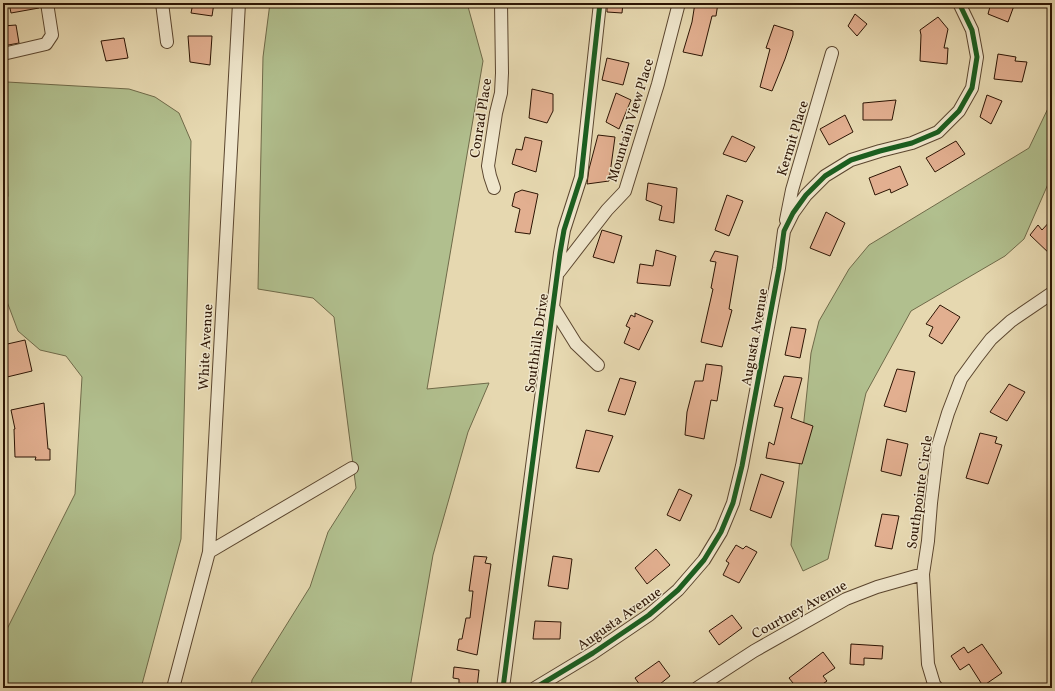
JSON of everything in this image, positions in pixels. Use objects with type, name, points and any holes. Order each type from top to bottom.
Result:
[{"type":"street","points":[[3,54],[46,44],[52,35],[47,3]]},
{"type":"street","points":[[162,3],[167,42]]},
{"type":"street","name":"White Avenue","points":[[173,688],[209,552],[238,3]]},
{"type":"street","name":"Conrad Place","points":[[494,188],[488,166],[496,113],[501,93],[501,3]]},
{"type":"street","name":"Southhills Drive","points":[[502,688],[564,230],[581,177],[600,3]]},
{"type":"street","name":"Mountain View Place","points":[[558,273],[607,210],[625,191],[658,84],[680,3]]},
{"type":"street","name":"Augusta Avenue","points":[[535,688],[593,653],[649,615],[678,590],[704,560],[721,532],[733,503],[742,466],[779,268],[784,231],[793,213],[806,195],[825,176],[851,160],[912,143],[938,132],[959,110],[972,88],[977,57],[972,30],[959,3]]},
{"type":"street","name":"Kermit Place","points":[[784,231],[792,190],[832,53]]},
{"type":"street","name":"Southpointe Circle","points":[[937,688],[934,684],[928,664],[923,574],[938,446],[948,413],[961,379],[977,357],[991,339],[1011,320],[1052,294]]},
{"type":"street","points":[[553,307],[576,344],[598,365]]},
{"type":"street","points":[[209,552],[352,468]]},
{"type":"street","name":"Courtney Avenue","points":[[697,688],[754,651],[846,599],[923,574]]},
{"type":"green space","points":[[270,3],[467,3],[483,61],[427,389],[489,383],[468,432],[433,555],[410,688],[251,688],[252,680],[310,587],[328,532],[356,488],[334,317],[313,298],[258,289],[263,57]]},
{"type":"green space","points":[[7,82],[129,89],[155,97],[179,113],[191,141],[181,539],[141,688],[3,688],[3,637],[75,494],[82,377],[66,356],[40,350],[18,331],[3,291],[3,207],[8,196],[7,167],[3,156],[3,88]]},
{"type":"green space","points":[[1052,100],[1052,175],[1024,239],[1005,256],[911,311],[866,393],[828,559],[803,571],[791,545],[811,353],[819,321],[849,269],[869,245],[1029,148]]},
{"type":"building","points":[[9,3],[39,3],[39,8],[11,13]]},
{"type":"building","points":[[193,3],[214,3],[212,16],[191,13]]},
{"type":"building","points":[[607,3],[623,3],[622,13],[607,12]]},
{"type":"building","points":[[695,3],[718,3],[716,16],[712,16],[702,56],[683,52],[692,22]]},
{"type":"building","points":[[991,3],[1015,3],[1008,22],[988,14]]},
{"type":"building","points":[[855,14],[867,24],[857,36],[848,26]]},
{"type":"building","points":[[938,17],[948,29],[944,48],[948,48],[947,64],[920,61],[920,30]]},
{"type":"building","points":[[16,25],[19,43],[3,46],[3,26]]},
{"type":"building","points":[[774,25],[793,31],[793,35],[772,91],[760,87],[770,49],[766,48]]},
{"type":"building","points":[[188,36],[212,36],[210,65],[190,62]]},
{"type":"building","points":[[124,38],[128,58],[106,61],[101,41]]},
{"type":"building","points":[[998,54],[1016,57],[1015,61],[1027,62],[1022,82],[994,79]]},
{"type":"building","points":[[607,58],[629,63],[623,85],[602,80]]},
{"type":"building","points":[[532,89],[553,94],[553,111],[547,123],[529,118]]},
{"type":"building","points":[[616,93],[631,100],[619,129],[606,122]]},
{"type":"building","points":[[987,95],[1002,101],[991,124],[980,117]]},
{"type":"building","points":[[896,100],[892,120],[863,120],[863,103]]},
{"type":"building","points":[[845,115],[853,132],[829,145],[820,129]]},
{"type":"building","points":[[598,135],[615,137],[609,181],[587,184],[589,169]]},
{"type":"building","points":[[732,136],[755,147],[746,162],[723,154]]},
{"type":"building","points":[[525,137],[542,141],[536,172],[512,164],[516,149],[522,150]]},
{"type":"building","points":[[956,141],[965,154],[935,172],[926,158]]},
{"type":"building","points":[[900,166],[908,185],[891,193],[890,189],[875,195],[869,178]]},
{"type":"building","points":[[648,183],[677,188],[674,223],[659,220],[662,206],[646,200]]},
{"type":"building","points":[[522,190],[538,194],[530,234],[515,232],[520,209],[512,206],[515,193]]},
{"type":"building","points":[[727,195],[743,201],[729,236],[715,230]]},
{"type":"building","points":[[826,212],[845,223],[830,256],[810,248]]},
{"type":"building","points":[[1052,219],[1052,256],[1030,235],[1038,225],[1042,230]]},
{"type":"building","points":[[602,230],[622,236],[614,263],[593,257]]},
{"type":"building","points":[[656,250],[676,256],[670,286],[637,283],[640,264],[653,266]]},
{"type":"building","points":[[715,251],[738,256],[729,309],[732,310],[722,347],[701,342],[713,289],[711,288],[716,262],[710,261]]},
{"type":"building","points":[[940,305],[960,317],[942,344],[929,336],[933,327],[926,324]]},
{"type":"building","points":[[635,313],[653,321],[639,350],[624,343],[630,328],[626,326],[631,315],[635,317]]},
{"type":"building","points":[[791,327],[806,329],[800,358],[785,355]]},
{"type":"building","points":[[25,340],[32,371],[3,378],[3,345]]},
{"type":"building","points":[[706,364],[722,366],[722,370],[717,401],[711,400],[704,439],[685,435],[687,412],[695,381],[703,381]]},
{"type":"building","points":[[897,369],[915,372],[906,412],[884,406]]},
{"type":"building","points":[[784,376],[802,378],[791,418],[813,426],[802,464],[766,458],[769,442],[774,445],[783,408],[774,406]]},
{"type":"building","points":[[620,378],[636,382],[625,415],[608,411]]},
{"type":"building","points":[[1009,384],[1025,392],[1007,421],[990,412]]},
{"type":"building","points":[[44,403],[50,460],[35,460],[36,457],[15,457],[15,429],[11,410]]},
{"type":"building","points":[[586,430],[613,436],[599,472],[576,468]]},
{"type":"building","points":[[980,433],[997,437],[995,443],[1002,445],[988,484],[966,478]]},
{"type":"building","points":[[887,439],[908,444],[901,476],[881,471]]},
{"type":"building","points":[[761,474],[784,482],[771,518],[750,510]]},
{"type":"building","points":[[679,489],[692,495],[680,521],[667,515]]},
{"type":"building","points":[[882,514],[899,516],[892,549],[875,546]]},
{"type":"building","points":[[736,545],[743,549],[746,546],[757,552],[739,583],[723,575],[729,563],[726,561]]},
{"type":"building","points":[[656,549],[670,565],[647,584],[635,568]]},
{"type":"building","points":[[474,556],[487,557],[485,563],[491,564],[477,655],[457,650],[459,639],[462,639],[466,618],[470,618],[473,591],[469,591]]},
{"type":"building","points":[[553,556],[572,559],[568,589],[548,586]]},
{"type":"building","points":[[732,615],[742,628],[719,645],[709,631]]},
{"type":"building","points":[[535,621],[561,622],[560,639],[533,639]]},
{"type":"building","points":[[851,644],[883,646],[882,659],[864,658],[864,665],[850,664]]},
{"type":"building","points":[[982,644],[1002,673],[983,686],[969,664],[960,670],[951,656],[964,647],[968,653]]},
{"type":"building","points":[[823,652],[835,668],[823,676],[827,681],[817,688],[797,688],[789,678]]},
{"type":"building","points":[[659,661],[670,676],[655,688],[642,688],[635,678]]},
{"type":"building","points":[[454,667],[479,670],[477,688],[460,688],[461,683],[459,684],[459,679],[453,678]]},
{"type":"cycle path","points":[[503,688],[560,253],[564,230],[581,177],[600,3]]},
{"type":"cycle path","points":[[535,688],[593,653],[649,615],[678,590],[704,560],[721,532],[733,503],[742,466],[779,268],[784,231],[793,213],[806,195],[825,176],[851,160],[912,143],[938,132],[959,111],[972,88],[977,57],[972,30],[959,3]]}]
